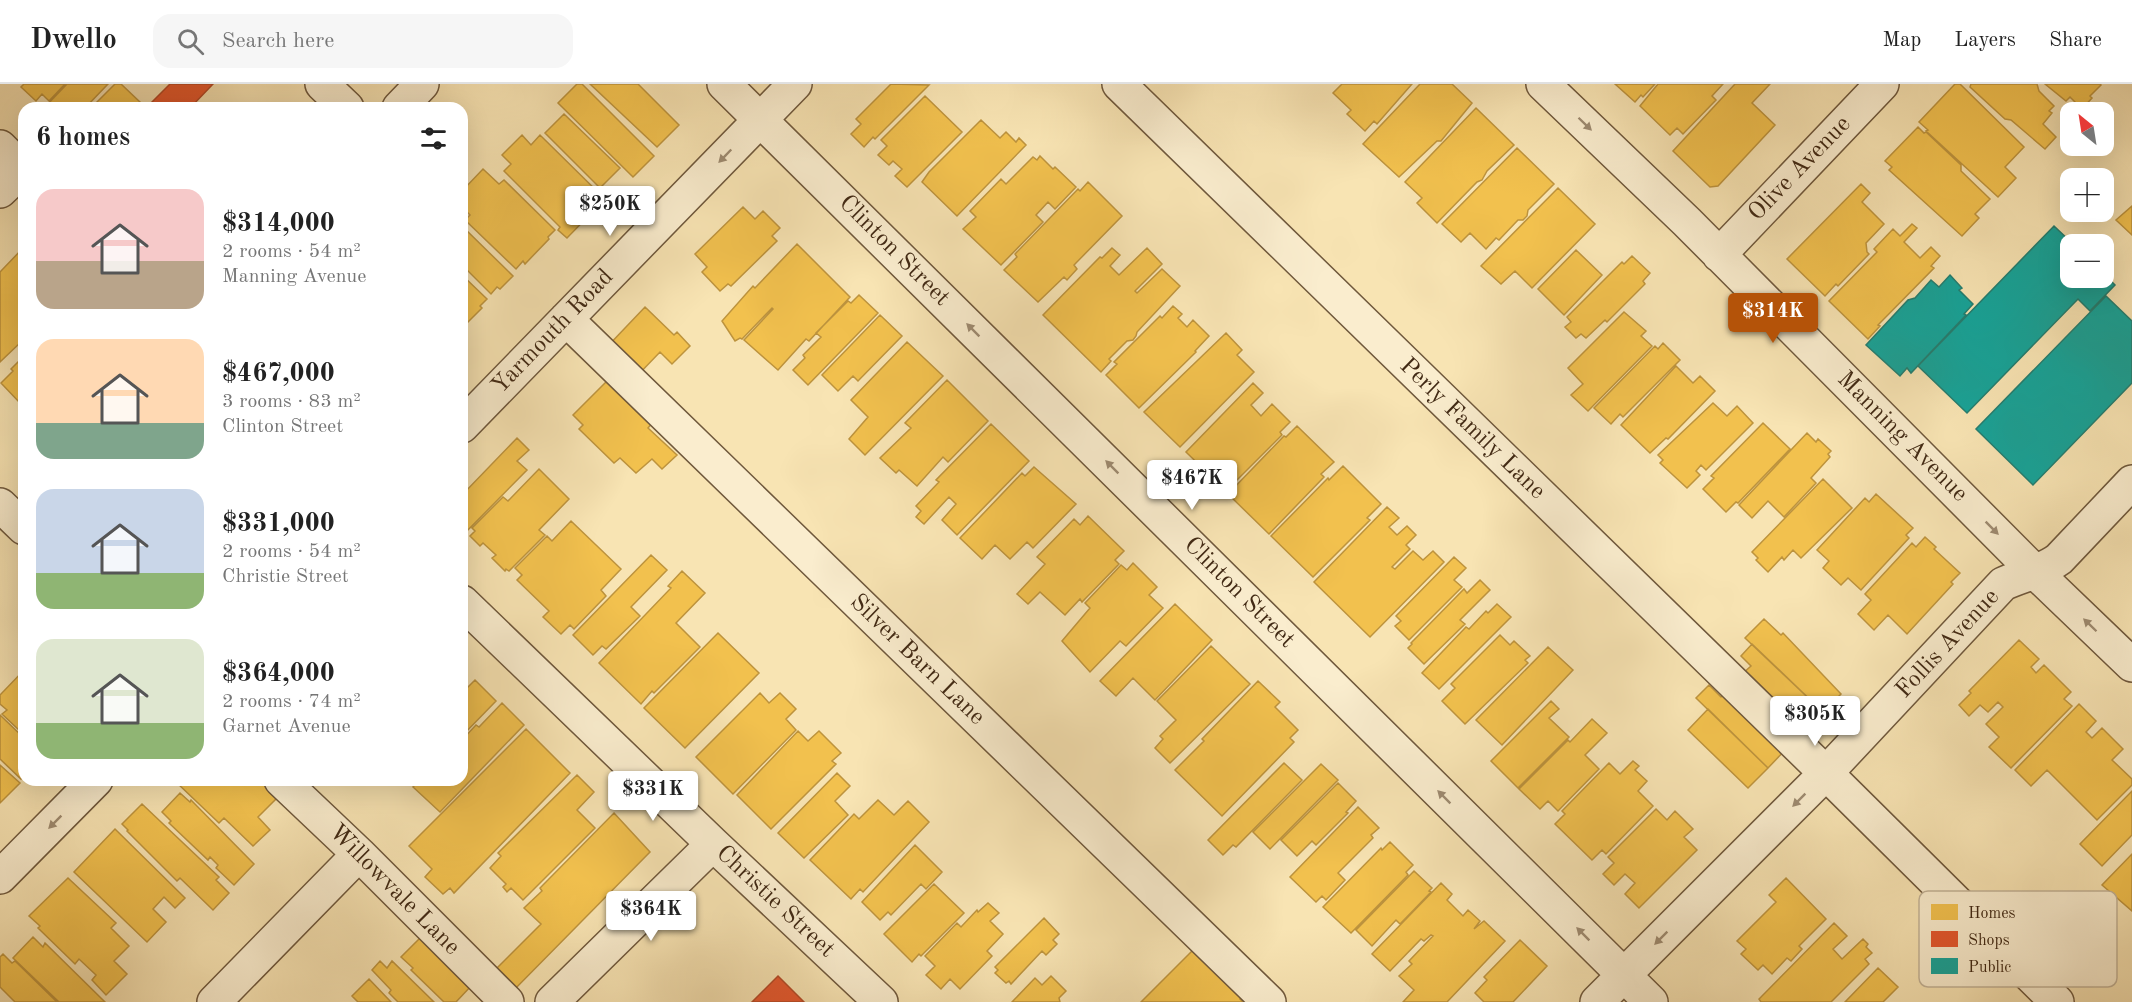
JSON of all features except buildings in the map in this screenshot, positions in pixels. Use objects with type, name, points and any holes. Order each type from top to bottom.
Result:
[{"type":"street","points":[[322,84],[341,102]]},
{"type":"street","points":[[405,102],[422,84]]},
{"type":"street","name":"Clinton Street","points":[[724,84],[1651,1002]]},
{"type":"street","name":"Yarmouth Road","points":[[468,420],[795,84]]},
{"type":"street","name":"Perly Family Lane","points":[[1119,84],[1945,891]]},
{"type":"street","name":"Manning Avenue","points":[[1543,84],[1719,255],[2035,572],[2132,665]]},
{"type":"street","name":"Olive Avenue","points":[[1719,255],[1882,84]]},
{"type":"street","name":"Silver Barn Lane","points":[[566,319],[1269,1002]]},
{"type":"street","name":"Follis Avenue","points":[[1598,1002],[1826,773],[2003,584],[2048,567],[2059,559],[2132,482]]},
{"type":"street","name":"Christie Street","points":[[468,608],[881,1002]]},
{"type":"street","points":[[0,878],[90,786]]},
{"type":"street","name":"Willowvale Lane","points":[[287,786],[507,1002]]},
{"type":"street","points":[[552,1002],[713,844]]},
{"type":"street","points":[[214,1002],[359,854]]},
{"type":"street","name":"Perly Family Lane","points":[[2042,987],[2057,1002]]}]
